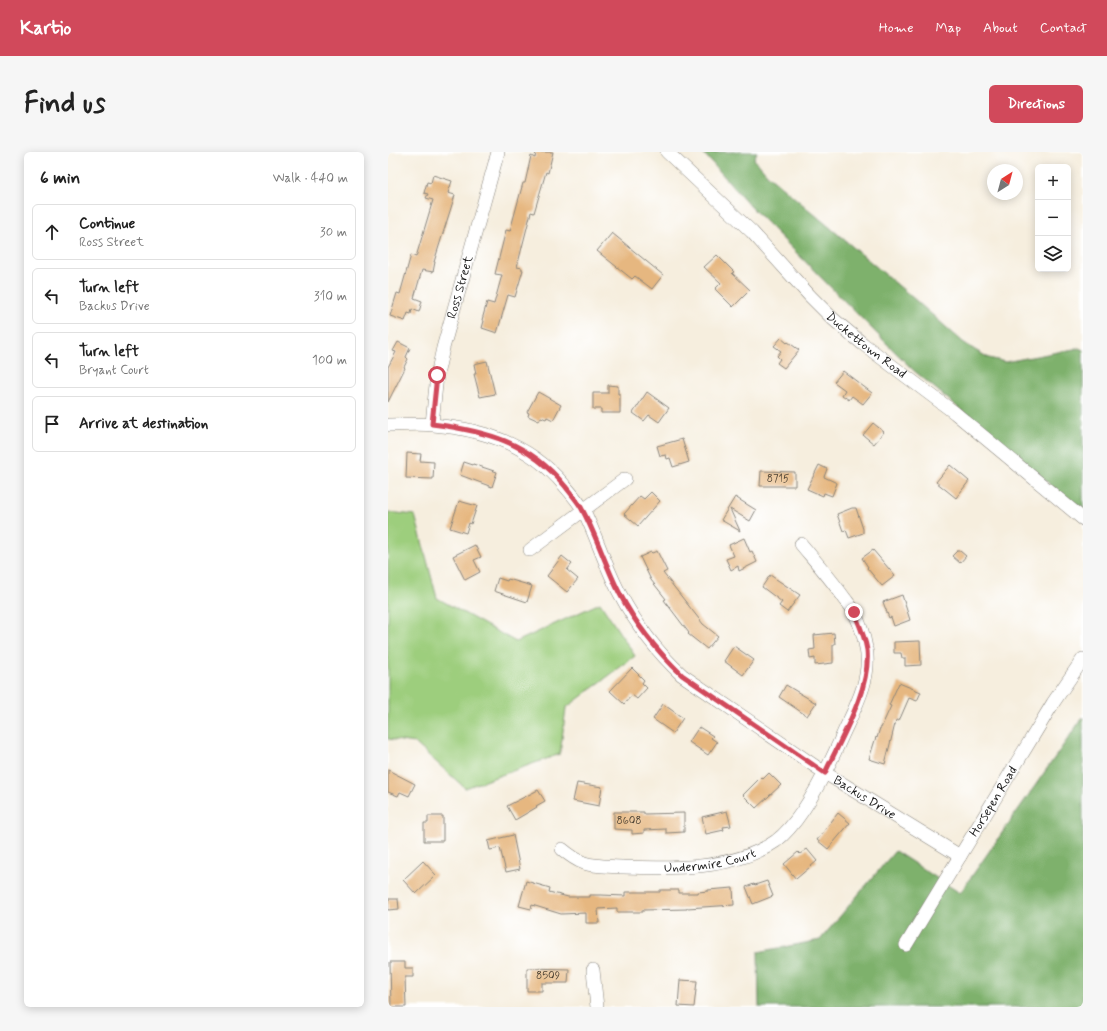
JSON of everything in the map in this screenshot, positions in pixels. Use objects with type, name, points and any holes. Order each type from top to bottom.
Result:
[{"type":"street","name":"Ross Street","points":[[432,424],[437,375],[443,348],[498,152]]},
{"type":"street","name":"Duckettown Road","points":[[667,152],[752,232],[833,319],[863,344],[955,413],[1083,519]]},
{"type":"street","name":"Backus Drive","points":[[388,425],[432,424],[464,428],[482,432],[516,446],[531,455],[551,471],[583,510],[620,594],[644,634],[663,657],[682,675],[825,773],[960,856]]},
{"type":"street","points":[[530,550],[625,479]]},
{"type":"street","name":"Undermire Court","points":[[562,848],[583,863],[594,865],[638,868],[686,867],[723,862],[744,857],[760,850],[776,840],[797,820],[825,773],[858,703],[865,681],[867,666],[866,649],[861,628],[854,612],[839,590],[801,544]]},
{"type":"street","name":"Horsepen Road","points":[[906,945],[1053,702],[1083,659]]},
{"type":"street","points":[[593,970],[597,1007]]},
{"type":"green space","points":[[700,152],[757,152],[754,159],[768,175],[963,342],[989,358],[1005,362],[1079,348],[1083,350],[1083,512],[912,369],[753,209],[706,156]]},
{"type":"green space","points":[[388,512],[415,515],[437,598],[516,642],[600,603],[635,656],[566,708],[560,754],[465,788],[415,743],[388,739]]},
{"type":"green space","points":[[1083,717],[1083,1007],[759,1007],[758,952],[820,940],[895,851],[960,893]]},
{"type":"building","points":[[536,152],[553,152],[548,173],[546,172],[534,213],[531,212],[517,267],[522,268],[523,270],[515,297],[508,295],[497,333],[482,328],[484,321],[482,320],[487,302],[494,304],[502,275],[495,274],[506,230],[510,231],[523,183],[525,183],[531,156],[535,158]]},
{"type":"building","points":[[433,175],[452,181],[448,193],[455,195],[434,262],[433,272],[422,270],[414,298],[422,301],[419,312],[412,309],[411,314],[408,313],[405,321],[390,316],[397,293],[400,294],[411,255],[416,257],[433,200],[426,198],[428,194],[424,193],[427,182],[431,183]]},
{"type":"building","points":[[612,233],[663,275],[652,289],[635,276],[632,279],[597,251]]},
{"type":"building","points":[[717,255],[734,272],[732,273],[750,290],[733,307],[715,289],[721,283],[704,267]]},
{"type":"building","points":[[781,338],[799,350],[784,368],[777,363],[780,359],[777,356],[781,351],[774,346]]},
{"type":"building","points":[[398,342],[410,348],[406,357],[408,359],[404,367],[405,368],[388,402],[388,367],[396,352],[393,351]]},
{"type":"building","points":[[487,361],[495,394],[480,397],[474,374],[476,374],[474,364]]},
{"type":"building","points":[[843,371],[872,393],[863,404],[852,396],[849,400],[842,395],[845,390],[834,382]]},
{"type":"building","points":[[608,385],[618,386],[618,394],[620,394],[620,413],[601,413],[601,409],[593,409],[593,393],[608,393]]},
{"type":"building","points":[[538,392],[561,405],[553,420],[547,417],[546,419],[541,417],[539,421],[528,416],[529,413],[527,412]]},
{"type":"building","points":[[647,392],[669,408],[659,422],[649,415],[644,421],[633,413]]},
{"type":"building","points":[[873,423],[884,432],[874,444],[863,435]]},
{"type":"building","points":[[682,439],[689,462],[673,467],[670,458],[667,459],[666,455],[660,456],[657,446]]},
{"type":"building","points":[[407,453],[421,454],[420,461],[434,462],[433,479],[406,478]]},
{"type":"building","points":[[464,462],[497,472],[492,487],[460,475]]},
{"type":"building","points":[[819,465],[827,469],[824,477],[837,483],[832,496],[824,493],[823,496],[807,489]]},
{"type":"building","points":[[950,465],[969,481],[956,498],[936,482]]},
{"type":"building","points":[[761,471],[795,472],[795,486],[760,486]]},
{"type":"building","points":[[651,492],[660,501],[638,526],[624,514],[640,496],[644,499]]},
{"type":"building","points":[[735,497],[756,510],[750,521],[730,509],[740,531],[721,520]]},
{"type":"building","points":[[459,501],[477,506],[471,524],[469,523],[466,533],[450,528]]},
{"type":"building","points":[[852,508],[856,508],[863,533],[849,538],[846,530],[843,531],[837,514]]},
{"type":"building","points":[[744,538],[750,552],[752,551],[757,562],[739,571],[738,566],[731,570],[726,559],[734,556],[729,545]]},
{"type":"building","points":[[475,545],[481,557],[474,560],[480,572],[465,580],[453,556]]},
{"type":"building","points":[[873,550],[895,576],[882,586],[867,568],[868,567],[862,558]]},
{"type":"building","points":[[657,551],[667,571],[663,573],[703,624],[718,636],[707,649],[688,634],[689,633],[664,600],[666,599],[651,580],[640,557]]},
{"type":"building","points":[[957,551],[960,551],[966,556],[960,563],[952,556]]},
{"type":"building","points":[[562,556],[572,564],[567,570],[578,579],[567,592],[547,576]]},
{"type":"building","points":[[770,575],[800,595],[787,612],[779,606],[782,602],[762,587]]},
{"type":"building","points":[[498,578],[507,581],[508,579],[532,586],[527,602],[494,591]]},
{"type":"building","points":[[902,595],[910,620],[894,626],[891,617],[889,618],[883,602]]},
{"type":"building","points":[[834,633],[835,644],[833,644],[833,663],[815,665],[815,658],[810,659],[809,650],[815,649],[814,635]]},
{"type":"building","points":[[920,641],[921,665],[905,666],[905,658],[902,658],[901,653],[894,653],[894,642]]},
{"type":"building","points":[[734,646],[754,660],[743,675],[724,661]]},
{"type":"building","points":[[632,668],[644,680],[642,683],[647,688],[637,699],[632,695],[624,704],[610,691]]},
{"type":"building","points":[[899,683],[921,692],[917,701],[909,698],[899,721],[896,720],[885,764],[869,759],[876,737],[877,738],[880,728],[891,706],[889,705]]},
{"type":"building","points":[[786,685],[816,703],[807,716],[779,697]]},
{"type":"building","points":[[663,704],[683,718],[673,733],[653,719]]},
{"type":"building","points":[[699,727],[713,736],[711,738],[717,742],[708,755],[689,742]]},
{"type":"building","points":[[388,770],[415,784],[409,796],[400,792],[398,796],[388,792]]},
{"type":"building","points":[[769,773],[781,785],[756,808],[743,795],[761,777],[763,779]]},
{"type":"building","points":[[577,783],[602,787],[599,806],[573,801]]},
{"type":"building","points":[[538,790],[545,801],[515,820],[507,806]]},
{"type":"building","points":[[727,811],[731,826],[723,827],[724,830],[706,834],[702,817]]},
{"type":"building","points":[[614,812],[644,812],[644,814],[684,813],[684,832],[666,833],[666,829],[644,830],[644,833],[632,834],[632,830],[614,829]]},
{"type":"building","points":[[838,813],[850,823],[828,849],[817,840]]},
{"type":"building","points":[[428,816],[443,816],[443,841],[424,841],[424,823],[428,823]]},
{"type":"building","points":[[513,835],[520,869],[506,872],[500,848],[490,850],[488,841]]},
{"type":"building","points":[[807,849],[817,861],[796,879],[784,864],[798,852],[800,854]]},
{"type":"building","points":[[423,861],[436,875],[416,894],[403,880]]},
{"type":"building","points":[[526,881],[550,888],[549,892],[568,897],[590,897],[590,895],[625,896],[625,892],[660,892],[660,890],[679,890],[679,893],[698,893],[708,890],[733,888],[734,905],[687,909],[643,910],[643,912],[617,912],[617,908],[598,909],[599,923],[586,923],[586,913],[561,914],[532,905],[531,909],[519,906]]},
{"type":"building","points":[[767,881],[773,896],[753,904],[746,887]]},
{"type":"building","points":[[388,899],[398,899],[399,909],[388,910]]},
{"type":"building","points":[[390,962],[405,962],[405,968],[413,968],[413,977],[405,977],[406,1007],[391,1007]]},
{"type":"building","points":[[527,968],[569,969],[568,983],[542,983],[542,991],[527,991]]},
{"type":"building","points":[[680,980],[697,981],[694,1007],[678,1006]]},
{"type":"route","points":[[437,375],[432,424],[482,432],[516,446],[542,463],[560,480],[583,510],[620,594],[644,634],[663,657],[682,675],[825,773],[858,703],[865,681],[867,666],[866,649],[861,628],[854,612]]}]
